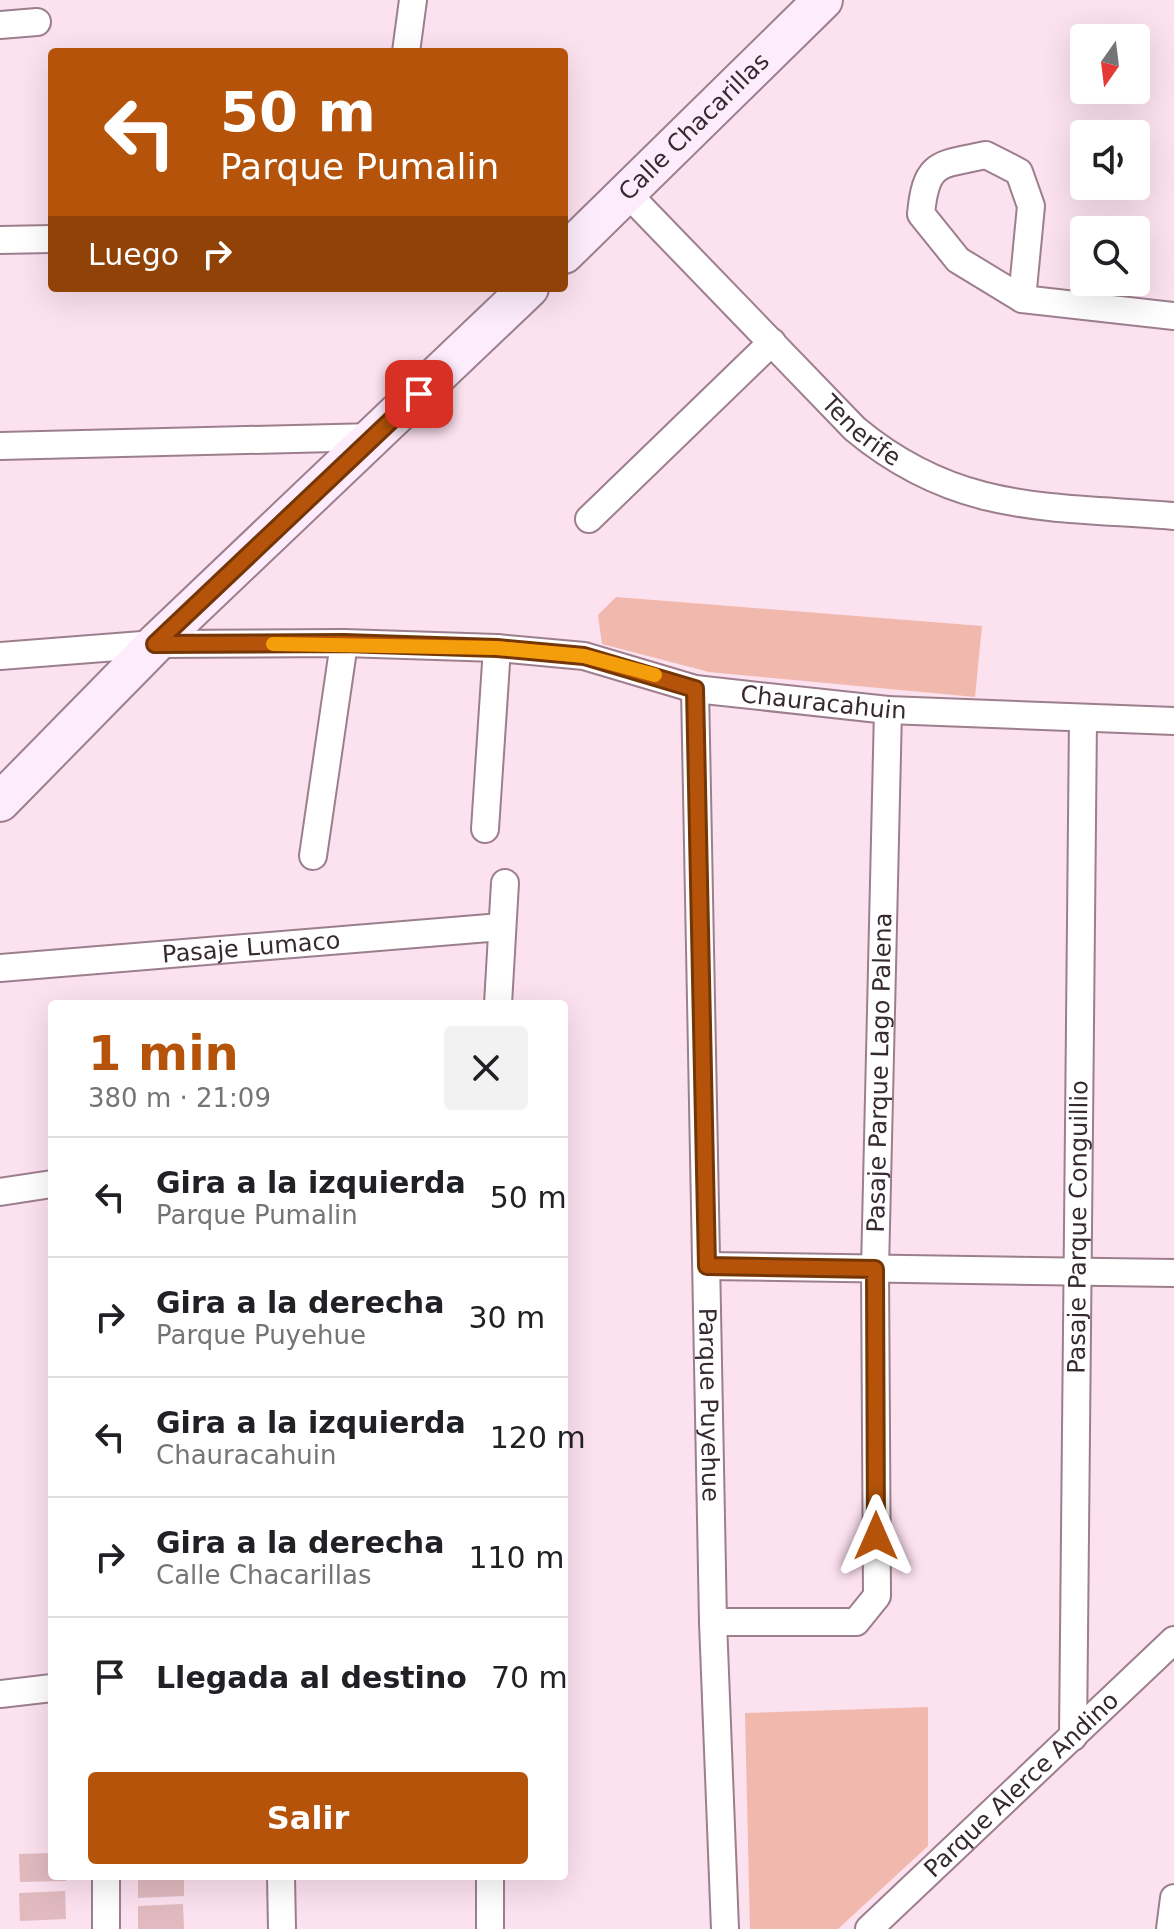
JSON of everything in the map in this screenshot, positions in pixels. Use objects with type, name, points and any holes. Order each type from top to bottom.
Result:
[{"type":"street","points":[[0,25],[37,22],[20,0]]},
{"type":"street","points":[[407,48],[413,0]]},
{"type":"street","name":"Calle Chacarillas","points":[[568,250],[823,0]]},
{"type":"street","points":[[1022,299],[1031,206],[1019,172],[986,155],[943,164],[924,182],[921,214],[958,260],[1022,299],[1174,316]]},
{"type":"street","name":"Tenerife","points":[[627,193],[855,429],[881,451],[939,483],[1002,501],[1174,516]]},
{"type":"street","points":[[0,240],[48,239]]},
{"type":"street","points":[[0,802],[155,644],[525,292]]},
{"type":"street","points":[[589,519],[772,342]]},
{"type":"street","points":[[0,446],[375,437]]},
{"type":"street","points":[[313,856],[344,643]]},
{"type":"street","name":"Chauracahuin","points":[[0,656],[155,644],[344,643],[497,648],[584,656],[695,689],[888,710],[1174,721]]},
{"type":"street","points":[[485,829],[497,648]]},
{"type":"street","name":"Parque Puyehue","points":[[695,689],[713,1622],[725,1929]]},
{"type":"street","name":"Pasaje Parque Lago Palena","points":[[713,1622],[856,1622],[877,1596],[875,1269],[888,710]]},
{"type":"street","name":"Pasaje Parque Conguillio","points":[[1073,1737],[1083,718]]},
{"type":"street","points":[[498,1000],[505,883]]},
{"type":"street","name":"Pasaje Lumaco","points":[[0,968],[501,927]]},
{"type":"street","points":[[0,1192],[48,1185]]},
{"type":"street","points":[[707,1266],[1174,1273]]},
{"type":"street","name":"Parque Alerce Andino","points":[[869,1929],[1174,1640]]},
{"type":"street","points":[[0,1694],[48,1688]]},
{"type":"street","points":[[106,1880],[106,1929]]},
{"type":"street","points":[[281,1880],[282,1929]]},
{"type":"street","points":[[490,1880],[490,1929]]},
{"type":"street","points":[[1170,1929],[1174,1898]]},
{"type":"shaded area","points":[[616,597],[982,626],[975,697],[709,672],[602,644],[598,615]]},
{"type":"shaded area","points":[[928,1707],[928,1846],[838,1929],[750,1929],[745,1713]]},
{"type":"building","points":[[48,1853],[48,1880],[66,1881],[20,1882],[19,1854]]},
{"type":"building","points":[[138,1880],[184,1880],[184,1896],[138,1898]]},
{"type":"building","points":[[65,1891],[66,1919],[20,1921],[19,1893]]},
{"type":"building","points":[[183,1904],[184,1929],[138,1929],[138,1906]]},
{"type":"slow traffic","points":[[273,644],[497,648],[584,656],[655,675]]},
{"type":"route","points":[[419,394],[155,644],[344,643],[497,648],[584,656],[695,689],[707,1266],[875,1269],[876,1536]]}]
